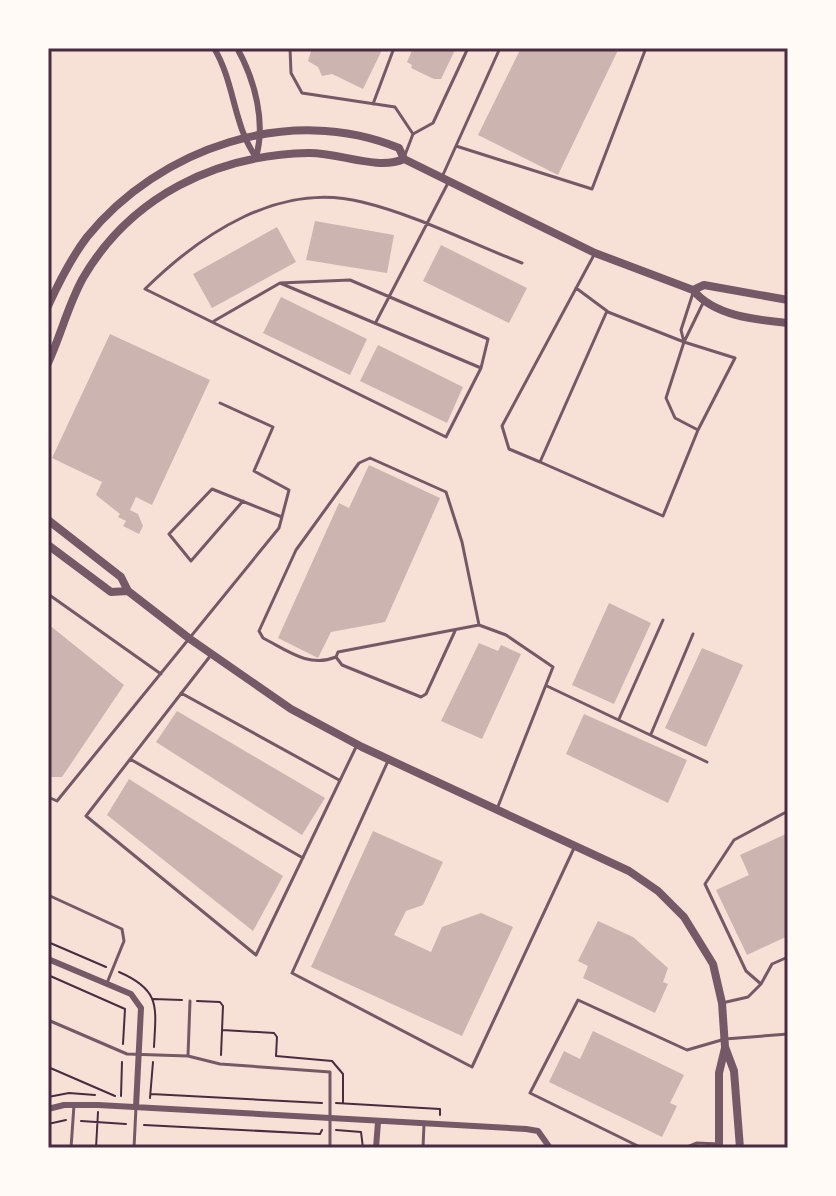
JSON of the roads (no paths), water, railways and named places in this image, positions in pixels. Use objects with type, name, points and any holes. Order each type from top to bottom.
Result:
[{"type":"street","points":[[214,48],[231,82],[241,137],[256,157]]},
{"type":"street","points":[[237,48],[250,80],[263,134],[256,157]]},
{"type":"street","points":[[48,306],[77,251],[124,200],[171,167],[241,137],[341,133],[399,148],[404,159],[595,253],[693,290],[703,303],[737,315],[788,323]]},
{"type":"street","points":[[48,363],[84,278],[133,221],[175,187],[200,174],[256,157],[340,154],[391,165],[404,159]]},
{"type":"street","points":[[693,290],[704,285],[788,300]]},
{"type":"street","points":[[48,520],[121,577],[128,591],[211,655],[291,709],[357,745],[629,871],[658,891],[684,917],[713,964],[722,1003],[725,1043],[734,1071],[740,1148]]},
{"type":"street","points":[[48,545],[111,592],[128,591]]},
{"type":"street","points":[[48,959],[131,994],[141,1008],[136,1107]]},
{"type":"street","points":[[719,1146],[719,1073],[725,1043]]},
{"type":"street","points":[[48,1109],[98,1105],[538,1131],[550,1148]]},
{"type":"street","points":[[376,1148],[378,1122]]},
{"type":"lane","points":[[290,48],[291,73],[302,93],[395,107],[413,134]]},
{"type":"lane","points":[[373,104],[394,48]]},
{"type":"lane","points":[[404,159],[413,134],[433,123],[468,48]]},
{"type":"lane","points":[[375,324],[426,226],[456,146],[500,48]]},
{"type":"lane","points":[[456,146],[592,189],[646,48]]},
{"type":"lane","points":[[213,322],[280,283],[350,280],[488,339],[481,368],[446,437],[145,289],[182,252],[248,212],[306,198],[360,201],[522,263]]},
{"type":"lane","points":[[576,288],[607,311],[684,342],[735,358],[698,430],[663,516],[509,449],[502,426],[576,288],[595,253]]},
{"type":"lane","points":[[280,283],[481,368]]},
{"type":"lane","points":[[684,342],[681,330],[693,290]]},
{"type":"lane","points":[[698,430],[675,418],[666,398],[684,342],[703,303]]},
{"type":"lane","points":[[540,462],[607,311]]},
{"type":"lane","points":[[48,797],[57,801],[279,528],[289,490],[254,471],[273,427],[220,403]]},
{"type":"lane","points":[[479,625],[462,542],[446,492],[370,458],[359,463],[296,550],[259,624],[263,638],[309,661],[321,663],[336,657],[338,652],[479,625],[506,635],[541,656],[553,667],[497,809]]},
{"type":"lane","points":[[243,501],[191,561],[169,534],[212,489],[243,501],[283,518]]},
{"type":"lane","points":[[48,594],[161,674]]},
{"type":"lane","points":[[619,720],[663,620]]},
{"type":"lane","points":[[336,657],[342,665],[421,697],[426,694],[455,631]]},
{"type":"lane","points":[[650,735],[693,634]]},
{"type":"lane","points":[[211,655],[86,816],[256,955],[357,745]]},
{"type":"lane","points":[[547,686],[707,762]]},
{"type":"lane","points":[[181,693],[339,781]]},
{"type":"lane","points":[[130,759],[303,858]]},
{"type":"lane","points":[[389,760],[292,973],[472,1067],[575,846]]},
{"type":"lane","points":[[761,984],[746,971],[705,884],[734,840],[788,811]]},
{"type":"lane","points":[[48,895],[122,929],[124,941],[106,985]]},
{"type":"lane","points":[[722,1003],[748,997],[761,984],[772,964],[788,957]]},
{"type":"lane","points":[[642,1148],[530,1093],[578,1000],[687,1050],[788,1034]]},
{"type":"lane","points":[[188,1056],[190,1001]]},
{"type":"lane","points":[[48,1020],[138,1056],[188,1056],[220,1064],[323,1069],[333,1076],[330,1148]]},
{"type":"lane","points":[[71,1148],[74,1105]]},
{"type":"lane","points":[[134,1148],[136,1107]]},
{"type":"lane","points":[[423,1148],[424,1124]]},
{"type":"lane","points":[[685,1148],[697,1143],[719,1146]]}]
